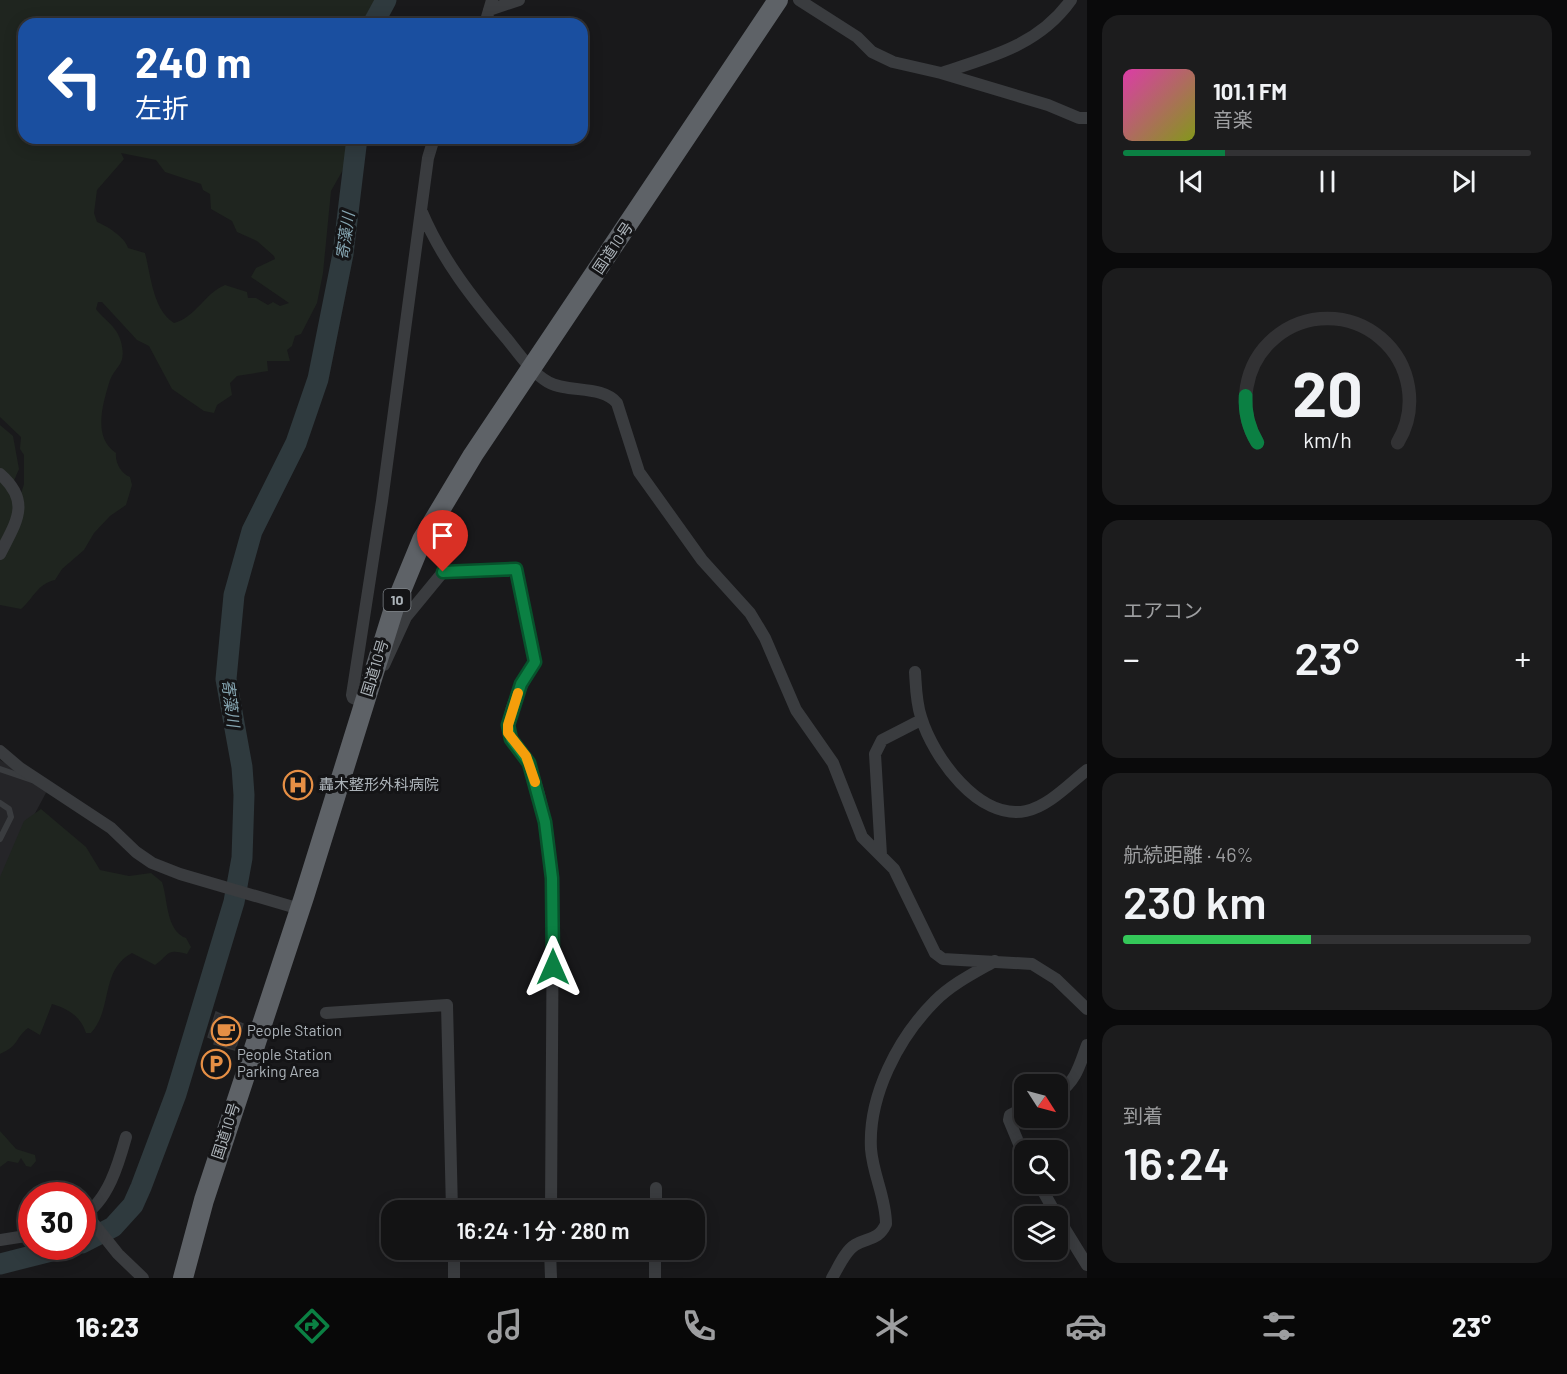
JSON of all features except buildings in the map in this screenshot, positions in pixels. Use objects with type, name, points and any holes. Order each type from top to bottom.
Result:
[{"type":"highway","name":"国道10号","points":[[183,1278],[238,1094],[300,909],[394,608],[422,540],[468,464],[778,0]]},
{"type":"street","points":[[490,5],[519,0]]},
{"type":"street","points":[[799,0],[857,37],[880,57],[1048,105],[1079,118],[1087,118]]},
{"type":"street","points":[[941,73],[1026,42],[1060,16],[1071,0]]},
{"type":"street","points":[[432,144],[428,158],[382,501],[352,695],[353,698],[364,703],[406,617],[443,572],[516,569],[535,662],[521,684],[510,716],[508,733],[526,756],[533,776],[545,822],[552,873],[551,1200]]},
{"type":"street","points":[[421,209],[438,247],[458,278],[532,370],[559,386],[603,394],[617,403],[639,472],[702,560],[750,613],[765,638],[796,710],[833,763],[862,837],[867,845],[881,855],[894,869],[931,948],[938,957],[1032,963],[1041,967],[1087,1008]]},
{"type":"street","points":[[0,474],[18,494],[20,507],[0,554]]},
{"type":"street","points":[[915,672],[921,720],[935,748],[970,794],[1003,811],[1029,811],[1042,805],[1087,770]]},
{"type":"street","points":[[881,855],[875,754],[882,740],[921,720]]},
{"type":"street","points":[[0,751],[111,828],[143,857],[171,871],[250,892],[300,909]]},
{"type":"street","points":[[832,1278],[851,1248],[877,1238],[886,1224],[884,1203],[871,1152],[870,1129],[882,1083],[893,1060],[906,1037],[935,1000],[953,986],[996,960]]},
{"type":"street","points":[[326,1013],[447,1005],[452,1200]]},
{"type":"street","points":[[1068,1086],[1075,1076],[1087,1045]]},
{"type":"street","points":[[1014,1113],[1010,1115],[1009,1120],[1017,1140]]},
{"type":"street","points":[[96,1199],[114,1176],[126,1137]]},
{"type":"street","points":[[656,1188],[656,1200]]},
{"type":"street","points":[[96,1229],[142,1278]]},
{"type":"street","points":[[1068,1235],[1087,1265]]},
{"type":"street","points":[[0,1240],[18,1237]]},
{"type":"street","points":[[453,1260],[454,1278]]},
{"type":"street","points":[[550,1260],[551,1278]]},
{"type":"street","points":[[655,1260],[655,1278]]},
{"type":"lane","points":[[0,769],[44,783]]},
{"type":"lane","points":[[0,802],[9,809],[11,817],[0,839]]},
{"type":"shaded area","points":[[0,0],[375,0],[370,18],[18,18],[18,144],[346,144],[344,168],[331,191],[323,273],[317,303],[301,334],[295,336],[292,346],[287,350],[290,361],[267,361],[268,371],[237,376],[230,383],[232,395],[217,405],[214,413],[204,411],[172,389],[149,346],[137,340],[102,302],[98,302],[96,309],[117,332],[123,356],[110,380],[102,409],[102,429],[104,438],[116,453],[119,467],[130,477],[132,485],[126,505],[110,516],[94,533],[84,550],[62,569],[55,580],[40,588],[21,609],[0,605],[0,559],[24,484],[24,455],[20,449],[21,437],[0,417]],"holes":[[[121,153],[156,160],[165,172],[201,184],[203,190],[210,194],[211,209],[232,221],[237,232],[257,241],[274,256],[275,259],[256,268],[251,277],[289,303],[280,306],[273,302],[268,305],[256,298],[248,298],[247,292],[225,285],[181,320],[174,323],[167,317],[157,301],[145,253],[128,248],[120,236],[97,222],[94,213],[97,190],[124,159]]]},
{"type":"shaded area","points":[[0,425],[13,436],[19,469],[13,483],[15,515],[0,552]]},
{"type":"shaded area","points":[[0,760],[48,789],[0,879]]},
{"type":"shaded area","points":[[41,809],[86,847],[100,870],[129,876],[151,873],[162,882],[171,922],[191,947],[187,954],[169,953],[155,965],[132,953],[122,960],[115,969],[102,1013],[91,1033],[86,1033],[74,1014],[52,1004],[40,1035],[28,1028],[11,1048],[0,1054],[0,877],[24,821]]},
{"type":"shaded area","points":[[0,1131],[16,1149],[35,1155],[36,1161],[31,1167],[26,1166],[21,1158],[18,1163],[8,1161],[0,1167]]},
{"type":"waterway","name":"寄藻川","points":[[376,18],[386,0]]},
{"type":"waterway","name":"寄藻川","points":[[96,1236],[113,1227],[133,1205],[141,1187],[176,1094],[234,902],[242,858],[244,795],[242,767],[226,679],[234,595],[252,531],[296,443],[318,379],[343,254],[356,144]]},
{"type":"waterway","name":"寄藻川","points":[[0,1264],[18,1259]]},
{"type":"slow traffic","points":[[518,693],[510,716],[508,733],[526,756],[535,782]]},
{"type":"place","name":"轟木整形外科病院","points":[[298,785]]},
{"type":"place","name":"People Station","points":[[226,1031]]},
{"type":"place","name":"People Station Parking Area","points":[[216,1064]]},
{"type":"route","points":[[443,572],[516,569],[529,622],[535,662],[521,684],[510,716],[508,733],[529,763],[545,822],[552,878],[553,967]]}]
